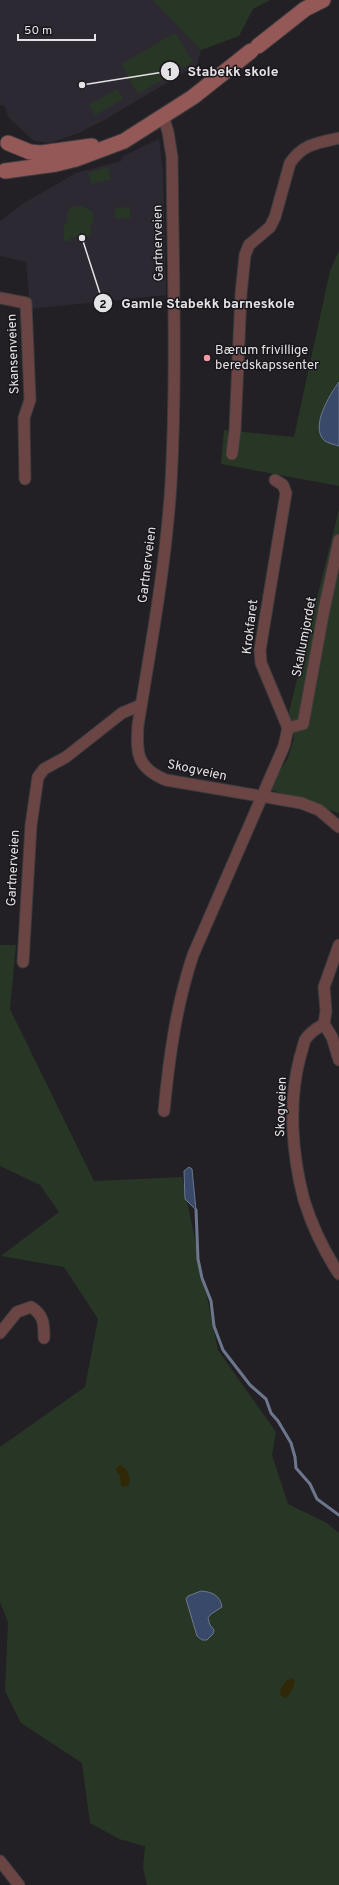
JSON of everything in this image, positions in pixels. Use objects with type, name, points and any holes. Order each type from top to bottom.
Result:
[{"type":"main road","points":[[2,172],[56,164],[92,154],[124,141],[142,131],[163,115],[193,97],[305,9],[323,0]]},
{"type":"main road","points":[[4,141],[30,152],[41,153],[89,147],[114,137],[142,122],[163,115]]},
{"type":"main road","points":[[2,172],[10,167],[13,155],[4,141]]},
{"type":"street","name":"Gartnerveien","points":[[23,962],[31,825],[38,777],[44,769],[66,757],[122,713],[142,705],[158,601],[171,485],[173,430],[172,157],[168,132],[163,115]]},
{"type":"street","points":[[232,454],[235,430],[241,294],[245,255],[249,245],[270,227],[275,217],[290,163],[295,156],[307,146],[339,138]]},
{"type":"street","name":"Skansenveien","points":[[0,298],[26,303],[30,400],[24,418],[25,479]]},
{"type":"street","name":"Krokfaret","points":[[275,480],[283,485],[286,493],[262,634],[261,663],[288,728]]},
{"type":"street","name":"Skallumjordet","points":[[288,728],[303,724],[324,610],[339,540]]},
{"type":"street","name":"Skogveien","points":[[142,705],[137,743],[138,757],[144,767],[153,775],[182,784],[301,803],[319,810],[339,827]]},
{"type":"street","points":[[164,1111],[171,1044],[184,981],[193,955],[284,746],[288,728]]},
{"type":"street","points":[[339,945],[324,987],[326,1011],[324,1024],[332,1038],[339,1060]]},
{"type":"street","name":"Skogveien","points":[[324,1024],[310,1033],[305,1039],[298,1066],[294,1103],[296,1164],[307,1207],[322,1246],[339,1274]]},
{"type":"street","points":[[0,1333],[16,1312],[31,1308],[37,1311],[44,1322],[44,1338]]},
{"type":"street","points":[[0,1861],[19,1885]]},
{"type":"shaded area","points":[[0,0],[152,0],[201,50],[197,65],[106,119],[79,133],[50,143],[34,141],[10,119],[5,106],[0,105]]},
{"type":"shaded area","points":[[159,139],[163,173],[166,295],[30,309],[26,262],[0,256],[0,221],[24,203],[76,173],[121,161],[123,156]]},
{"type":"green space","points":[[152,0],[270,0],[253,9],[239,36],[201,50]]},
{"type":"green space","points":[[175,33],[193,62],[138,94],[121,64]]},
{"type":"green space","points":[[117,89],[123,99],[95,115],[89,105]]},
{"type":"green space","points":[[108,167],[111,179],[91,184],[88,173]]},
{"type":"green space","points":[[81,206],[93,212],[93,224],[90,226],[91,236],[70,238],[70,241],[64,241],[64,227],[68,218],[66,217],[71,207]]},
{"type":"green space","points":[[130,207],[130,218],[115,219],[115,208]]},
{"type":"green space","points":[[339,251],[339,486],[221,464],[224,430],[294,437],[330,271]]},
{"type":"green space","points":[[339,509],[339,813],[269,789],[288,758],[294,739],[289,712]]},
{"type":"green space","points":[[0,945],[16,945],[10,1009],[94,1181],[182,1177],[218,1350],[276,1432],[272,1455],[288,1504],[327,1523],[339,1533],[339,1885],[147,1885],[143,1868],[145,1846],[119,1839],[90,1823],[82,1763],[21,1723],[5,1691],[8,1622],[0,1602],[0,1447],[85,1387],[98,1319],[64,1267],[1,1256],[59,1212],[40,1185],[0,1166]]},
{"type":"sand","points":[[120,1465],[127,1471],[130,1480],[128,1486],[124,1487],[121,1485],[120,1476],[115,1469]]},
{"type":"sand","points":[[292,1678],[295,1682],[291,1692],[286,1698],[281,1696],[280,1690],[286,1681]]},
{"type":"water","points":[[339,382],[339,446],[325,441],[319,428],[326,403]]},
{"type":"water","points":[[189,1167],[192,1169],[196,1210],[185,1199],[184,1171]]},
{"type":"water","points":[[201,1591],[209,1592],[215,1595],[222,1607],[211,1614],[208,1618],[210,1625],[214,1630],[213,1634],[207,1640],[202,1640],[197,1636],[186,1599],[188,1596]]},
{"type":"waterway","points":[[196,1210],[198,1259],[202,1278],[211,1301],[214,1326],[223,1350],[250,1385],[266,1399],[271,1413],[278,1421],[291,1443],[296,1468],[310,1484],[317,1499],[339,1515]]},
{"type":"place","name":"Stabekk skole","points":[[82,85]]},
{"type":"place","name":"Gamle Stabekk barneskole","points":[[82,238]]},
{"type":"place","name":"Bærum frivillige beredskapssenter","points":[[207,358]]}]
